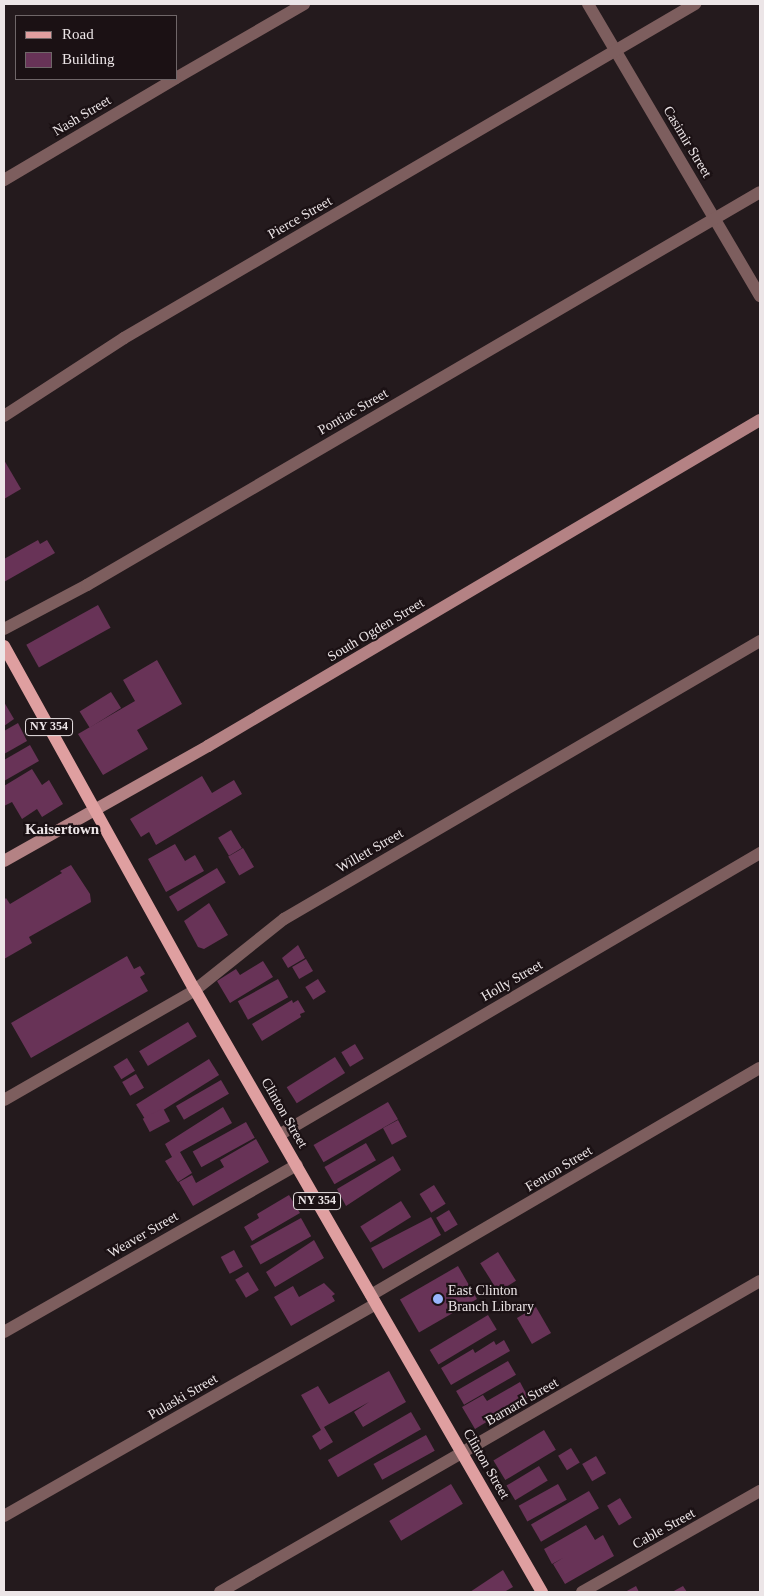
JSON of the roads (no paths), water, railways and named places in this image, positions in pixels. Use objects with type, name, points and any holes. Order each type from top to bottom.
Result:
[{"type":"main road","name":"Clinton Street","points":[[4,646],[195,990],[542,1592]]},
{"type":"street","name":"Nash Street","points":[[178,77],[304,4]]},
{"type":"street","name":"Casimir Street","points":[[588,4],[760,296]]},
{"type":"street","name":"Pierce Street","points":[[4,416],[124,338],[695,4]]},
{"type":"street","name":"Nash Street","points":[[4,180],[173,80]]},
{"type":"street","name":"Pontiac Street","points":[[4,629],[87,585],[760,192]]},
{"type":"street","name":"South Ogden Street","points":[[4,861],[208,746],[760,420]]},
{"type":"street","name":"Willett Street","points":[[4,1100],[195,990],[284,919],[760,641]]},
{"type":"street","name":"Holly Street","points":[[279,1135],[760,853]]},
{"type":"street","name":"Fenton Street","points":[[374,1299],[760,1068]]},
{"type":"street","name":"Weaver Street","points":[[4,1332],[296,1165]]},
{"type":"street","name":"Barnard Street","points":[[220,1592],[463,1454],[760,1281]]},
{"type":"street","name":"Pulaski Street","points":[[4,1516],[374,1299]]},
{"type":"street","name":"Cable Street","points":[[582,1592],[760,1492]]},
{"type":"place","name":"East Clinton Branch Library","points":[[438,1299]]},
{"type":"district","name":"Kaisertown","points":[[62,830]]}]
